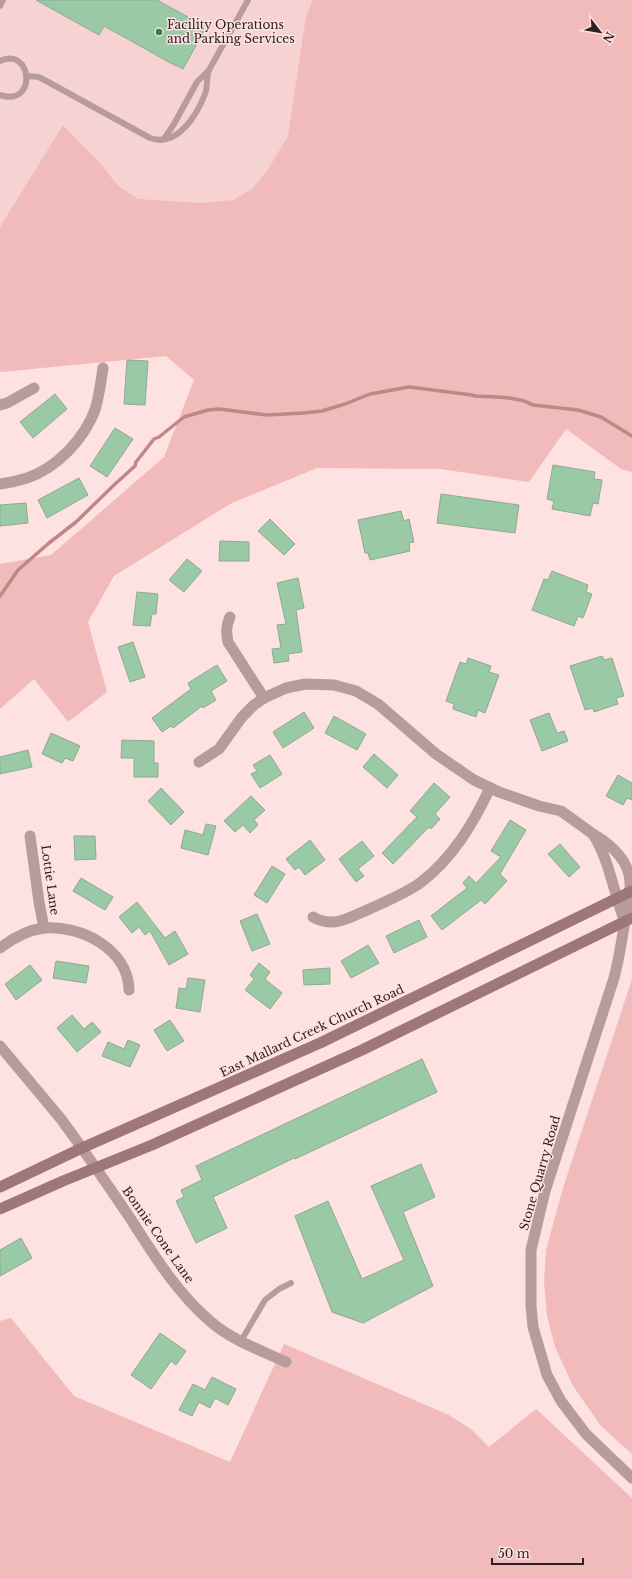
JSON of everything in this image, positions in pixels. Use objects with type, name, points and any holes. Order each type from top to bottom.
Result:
[{"type":"main road","name":"East Mallard Creek Church Road","points":[[0,1187],[82,1148],[320,1043],[631,891]]},
{"type":"main road","points":[[0,1210],[95,1168],[152,1145],[362,1050],[628,920]]},
{"type":"street","points":[[0,484],[27,478],[45,470],[75,443],[90,420],[95,409],[103,368]]},
{"type":"street","points":[[0,405],[7,403],[34,388]]},
{"type":"street","points":[[230,617],[227,623],[226,632],[228,642],[264,698]]},
{"type":"street","name":"Stone Quarry Road","points":[[199,762],[219,749],[242,717],[254,705],[264,698],[286,688],[305,684],[334,685],[356,691],[378,704],[436,754],[462,773],[490,788],[539,806],[561,811],[612,846],[626,864],[630,878],[631,891],[628,920],[614,978],[544,1199],[531,1250],[531,1306],[533,1327],[547,1374],[561,1402],[586,1434],[632,1478]]},
{"type":"street","points":[[313,917],[328,923],[343,921],[398,896],[419,884],[445,860],[463,837],[478,814],[490,788]]},
{"type":"street","points":[[593,834],[605,857],[617,898],[628,920]]},
{"type":"street","name":"Lottie Lane","points":[[30,836],[44,928]]},
{"type":"street","points":[[0,948],[13,938],[44,928],[69,930],[85,935],[100,943],[114,955],[126,972],[129,990]]},
{"type":"street","name":"Bonnie Cone Lane","points":[[0,1046],[61,1119],[169,1276],[188,1299],[211,1322],[241,1341],[286,1362]]},
{"type":"lane","points":[[0,6],[3,0]]},
{"type":"lane","points":[[164,140],[197,82],[209,70],[248,0]]},
{"type":"lane","points":[[0,61],[9,59],[19,62],[26,71],[27,76],[25,87],[17,95],[6,97],[0,95]]},
{"type":"lane","points":[[27,76],[39,77],[150,138],[164,140],[176,135],[192,118],[205,95],[209,70]]},
{"type":"lane","points":[[241,1341],[265,1300],[279,1289],[291,1283]]},
{"type":"shaded area","points":[[0,0],[373,0],[166,356],[0,372]]},
{"type":"shaded area","points":[[313,0],[632,0],[632,472],[621,469],[566,429],[529,482],[440,469],[317,468],[230,504],[114,576],[88,622],[107,692],[68,722],[34,679],[0,709],[0,564],[51,555],[164,457],[194,380],[166,356],[0,372],[0,227],[63,125],[101,164],[118,186],[138,199],[201,203],[233,200],[252,189],[267,171],[288,136],[306,16]]},
{"type":"shaded area","points":[[632,979],[632,1454],[601,1426],[573,1386],[555,1347],[547,1316],[544,1283],[546,1250],[563,1188]]},
{"type":"shaded area","points":[[11,1318],[74,1396],[230,1462],[284,1344],[449,1415],[471,1429],[489,1447],[536,1409],[632,1498],[632,1578],[0,1578],[0,1321]]},
{"type":"building","name":"Facility Operations and Parking Services","points":[[36,0],[157,0],[206,27],[183,69],[104,26],[99,35]]},
{"type":"building","points":[[127,360],[148,361],[145,405],[124,404]]},
{"type":"building","points":[[55,394],[67,409],[33,438],[20,422]]},
{"type":"building","points":[[115,428],[133,439],[107,477],[90,466]]},
{"type":"building","points":[[553,465],[595,472],[594,479],[602,480],[598,504],[593,503],[590,516],[552,509],[554,501],[547,499]]},
{"type":"building","points":[[79,478],[88,495],[47,518],[38,500]]},
{"type":"building","points":[[441,494],[519,505],[515,533],[437,523]]},
{"type":"building","points":[[26,503],[28,523],[0,526],[0,505]]},
{"type":"building","points":[[401,511],[404,521],[409,519],[414,542],[409,543],[410,551],[370,560],[368,553],[365,553],[358,520]]},
{"type":"building","points":[[270,519],[295,544],[284,555],[258,531]]},
{"type":"building","points":[[220,541],[249,542],[249,561],[219,561]]},
{"type":"building","points":[[187,559],[202,571],[184,592],[169,580]]},
{"type":"building","points":[[552,571],[588,585],[586,592],[592,594],[583,618],[578,616],[574,626],[532,610],[544,579],[548,580]]},
{"type":"building","points":[[298,578],[304,608],[296,610],[302,652],[288,654],[289,661],[274,663],[272,649],[281,648],[277,625],[286,624],[277,583]]},
{"type":"building","points":[[137,592],[158,594],[156,614],[152,614],[150,626],[133,625]]},
{"type":"building","points":[[133,642],[145,677],[130,682],[118,647]]},
{"type":"building","points":[[602,656],[604,660],[612,658],[624,696],[616,698],[618,704],[594,712],[593,708],[585,710],[570,666]]},
{"type":"building","points":[[468,658],[491,666],[489,672],[499,675],[485,713],[478,710],[476,717],[453,709],[454,704],[446,701],[460,662],[466,664]]},
{"type":"building","points":[[217,665],[227,681],[211,691],[216,700],[203,708],[202,706],[173,728],[171,726],[162,732],[152,718],[191,689],[188,683]]},
{"type":"building","points":[[304,712],[314,728],[283,748],[273,732]]},
{"type":"building","points":[[549,713],[557,733],[564,731],[568,741],[542,751],[530,720]]},
{"type":"building","points":[[334,716],[366,734],[357,750],[325,733]]},
{"type":"building","points":[[51,733],[80,746],[73,761],[65,758],[62,763],[42,754]]},
{"type":"building","points":[[122,740],[154,741],[154,763],[158,763],[158,777],[134,777],[134,758],[121,758]]},
{"type":"building","points":[[28,750],[32,767],[0,774],[0,757]]},
{"type":"building","points":[[374,754],[398,775],[387,788],[363,767]]},
{"type":"building","points":[[270,755],[282,774],[260,788],[251,774],[257,771],[253,765]]},
{"type":"building","points":[[618,775],[632,783],[632,800],[627,798],[623,805],[606,796]]},
{"type":"building","points":[[434,783],[450,797],[435,814],[440,819],[431,829],[429,827],[393,864],[382,853],[417,817],[410,811]]},
{"type":"building","points":[[161,788],[184,812],[171,825],[148,801]]},
{"type":"building","points":[[251,796],[265,810],[254,820],[258,825],[250,833],[243,825],[235,832],[224,821]]},
{"type":"building","points":[[510,820],[526,830],[500,874],[507,881],[485,904],[481,900],[442,930],[431,916],[467,888],[463,883],[469,876],[476,883],[501,857],[491,851]]},
{"type":"building","points":[[206,824],[216,826],[208,855],[181,848],[185,830],[203,835]]},
{"type":"building","points":[[74,836],[95,836],[96,859],[75,860]]},
{"type":"building","points":[[310,840],[325,860],[305,875],[299,867],[295,870],[286,859]]},
{"type":"building","points":[[362,841],[374,856],[358,869],[364,876],[356,882],[339,859]]},
{"type":"building","points":[[560,844],[580,867],[569,877],[548,854]]},
{"type":"building","points":[[272,866],[285,874],[267,903],[254,895]]},
{"type":"building","points":[[81,878],[113,897],[105,910],[73,891]]},
{"type":"building","points":[[137,902],[165,938],[175,931],[188,954],[169,965],[150,931],[145,935],[139,927],[132,933],[119,917]]},
{"type":"building","points":[[257,914],[270,944],[252,951],[240,921]]},
{"type":"building","points":[[419,920],[427,937],[394,953],[386,936]]},
{"type":"building","points":[[368,945],[379,963],[351,978],[341,961]]},
{"type":"building","points":[[56,961],[89,966],[86,983],[53,978]]},
{"type":"building","points":[[259,963],[270,972],[265,979],[282,993],[270,1009],[245,990],[254,979],[250,975]]},
{"type":"building","points":[[30,965],[42,980],[16,1000],[5,984]]},
{"type":"building","points":[[330,968],[330,984],[304,985],[303,970]]},
{"type":"building","points":[[188,978],[205,980],[200,1012],[176,1008],[179,988],[186,989]]},
{"type":"building","points":[[72,1015],[84,1029],[92,1022],[101,1032],[77,1052],[57,1028]]},
{"type":"building","points":[[170,1020],[184,1041],[167,1051],[154,1030]]},
{"type":"building","points":[[128,1040],[140,1045],[130,1067],[102,1056],[108,1042],[124,1049]]},
{"type":"building","points":[[422,1059],[437,1092],[213,1197],[227,1228],[196,1243],[176,1201],[184,1197],[181,1190],[202,1180],[196,1166]]},
{"type":"building","points":[[421,1164],[435,1197],[403,1212],[433,1286],[363,1323],[332,1312],[295,1216],[328,1201],[362,1279],[404,1260],[371,1186]]},
{"type":"building","points":[[21,1238],[32,1258],[0,1276],[0,1250]]},
{"type":"building","points":[[160,1333],[186,1351],[176,1365],[171,1361],[151,1389],[131,1375]]},
{"type":"building","points":[[212,1377],[236,1389],[228,1405],[215,1398],[210,1408],[199,1402],[192,1416],[179,1410],[193,1384],[205,1390]]},
{"type":"waterway","points":[[0,596],[18,570],[76,522],[135,466],[136,462],[154,439],[159,437],[184,417],[208,410],[219,409],[267,415],[322,411],[370,394],[409,387],[475,396],[513,398],[533,405],[578,410],[601,417],[632,436]]},
{"type":"place","name":"Facility Operations and Parking Services","points":[[159,32]]}]
